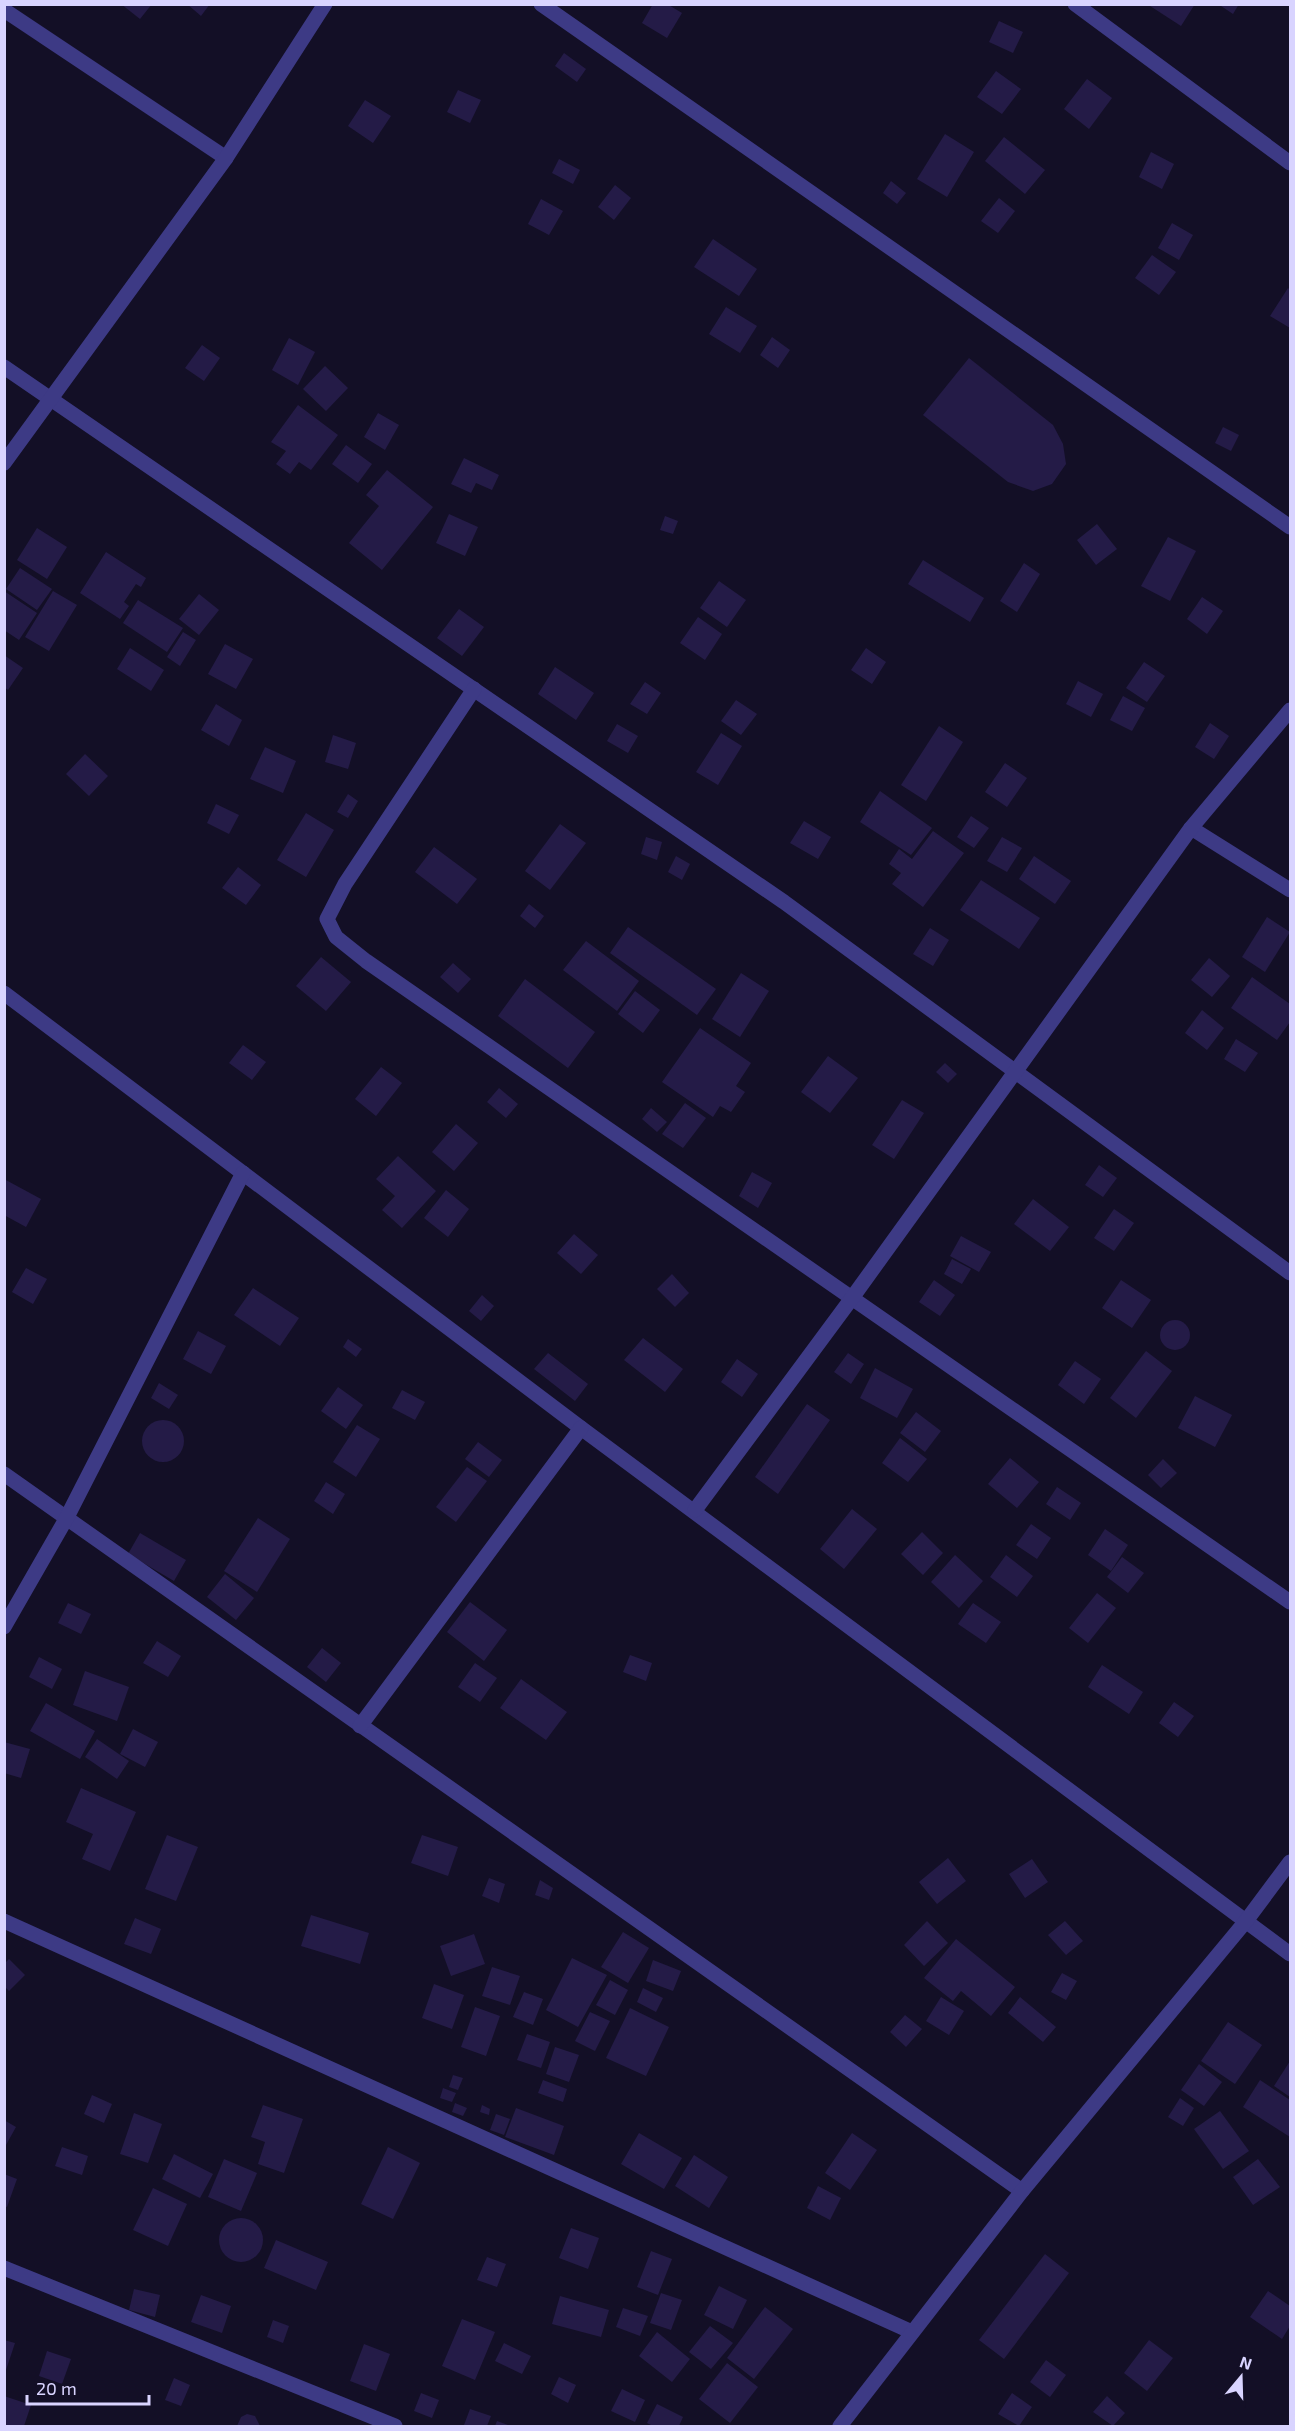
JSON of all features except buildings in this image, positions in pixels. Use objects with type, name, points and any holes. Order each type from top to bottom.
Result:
[{"type":"street","points":[[4,463],[226,158],[325,4]]},
{"type":"street","points":[[541,4],[1290,527]]},
{"type":"street","points":[[1075,4],[1290,163]]},
{"type":"street","points":[[4,10],[226,158]]},
{"type":"street","points":[[4,367],[51,397],[784,902],[1014,1073],[1290,1273]]},
{"type":"street","points":[[474,689],[345,884],[327,919],[336,937],[366,961],[1290,1602]]},
{"type":"street","points":[[695,1510],[852,1298],[1191,828],[1290,710]]},
{"type":"street","points":[[1191,828],[1290,890]]},
{"type":"street","points":[[4,993],[581,1428],[695,1510],[1290,1954]]},
{"type":"street","points":[[4,1627],[66,1519],[243,1173]]},
{"type":"street","points":[[360,1726],[581,1428]]},
{"type":"street","points":[[4,1474],[1022,2191]]},
{"type":"street","points":[[840,2427],[1022,2191],[1246,1921],[1290,1862]]},
{"type":"street","points":[[4,1921],[912,2332]]},
{"type":"street","points":[[4,2268],[395,2427]]}]
